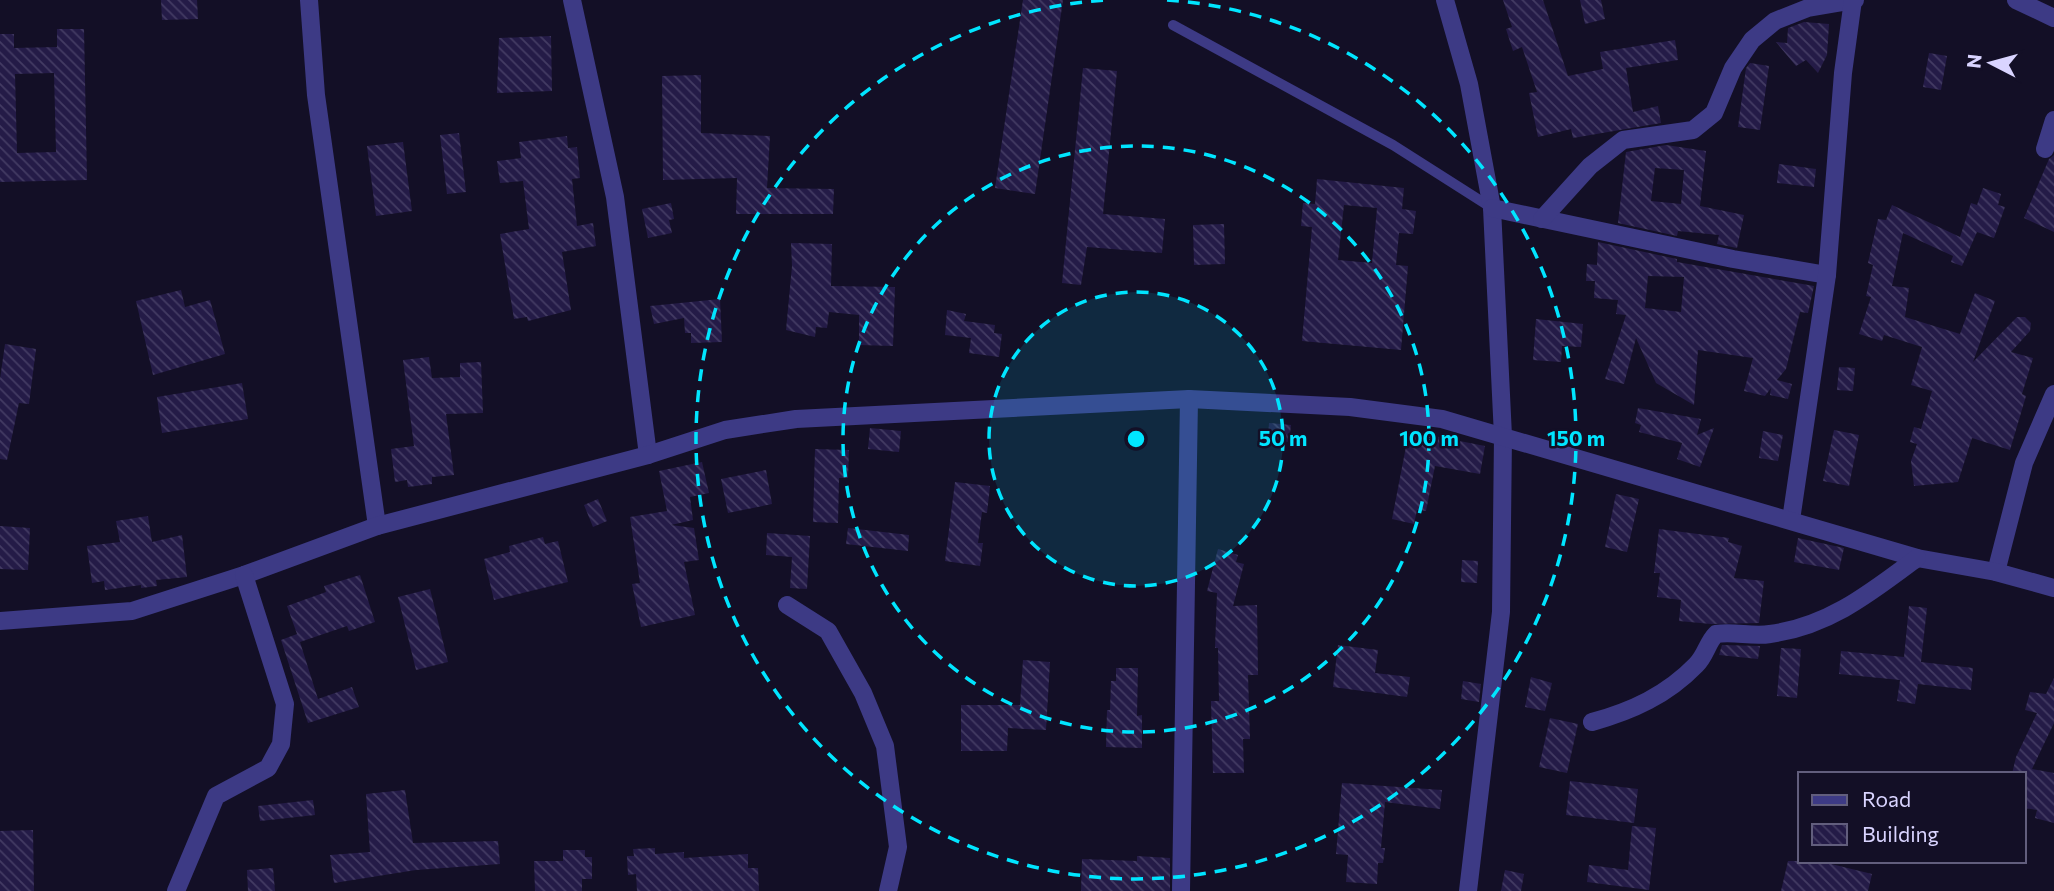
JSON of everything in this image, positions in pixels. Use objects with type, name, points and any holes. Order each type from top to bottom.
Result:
[{"type":"street","points":[[309,0],[316,95],[377,526]]},
{"type":"street","points":[[572,0],[615,197],[648,455]]},
{"type":"street","points":[[1445,0],[1469,84],[1492,208],[1503,436],[1502,612],[1468,891]]},
{"type":"street","points":[[2016,0],[2054,18]]},
{"type":"street","points":[[1542,219],[1590,166],[1623,140],[1693,130],[1714,113],[1733,68],[1752,40],[1775,22],[1808,8],[1854,1],[1843,73],[1827,275],[1791,520]]},
{"type":"street","points":[[2045,149],[2054,120]]},
{"type":"street","points":[[1492,208],[1733,259],[1827,275]]},
{"type":"street","points":[[1996,572],[2024,463],[2054,394]]},
{"type":"street","points":[[1181,891],[1189,399]]},
{"type":"street","points":[[0,621],[132,611],[244,575],[377,526],[648,455],[725,430],[796,419],[1189,399],[1350,407],[1442,419],[1917,558],[1996,572],[2054,588]]},
{"type":"street","points":[[1592,722],[1628,712],[1651,700],[1697,664],[1716,634],[1769,635],[1824,621],[1853,606],[1917,558]]},
{"type":"street","points":[[176,891],[216,796],[268,768],[281,744],[285,704],[244,575]]},
{"type":"street","points":[[787,605],[828,631],[863,693],[885,746],[898,847],[888,891]]},
{"type":"lane","points":[[1173,25],[1393,145],[1492,208]]},
{"type":"building","points":[[161,0],[197,0],[198,19],[162,20]]},
{"type":"building","points":[[1023,0],[1063,0],[1035,194],[995,188]]},
{"type":"building","points":[[1503,0],[1543,0],[1568,76],[1603,69],[1600,52],[1675,40],[1678,60],[1626,68],[1633,112],[1658,106],[1661,123],[1573,138],[1571,129],[1538,137],[1529,93],[1537,92],[1522,47],[1513,51],[1506,29],[1512,27]]},
{"type":"building","points":[[1580,0],[1601,0],[1605,19],[1585,24]]},
{"type":"building","points":[[1804,22],[1829,24],[1827,55],[1818,73],[1806,60],[1796,66],[1776,42],[1787,43],[1788,28]]},
{"type":"building","points":[[57,29],[84,29],[87,180],[0,182],[0,34],[14,34],[14,48],[57,47]],"holes":[[[54,73],[56,152],[17,153],[15,74]]]},
{"type":"building","points":[[551,36],[552,91],[497,93],[499,38]]},
{"type":"building","points":[[1929,53],[1947,56],[1941,90],[1923,87]]},
{"type":"building","points":[[1750,63],[1769,66],[1760,130],[1738,127],[1746,68]]},
{"type":"building","points":[[1083,68],[1117,71],[1103,214],[1165,219],[1162,253],[1087,247],[1081,285],[1062,283]]},
{"type":"building","points":[[701,75],[701,133],[770,136],[767,188],[834,189],[833,214],[736,214],[737,178],[663,180],[662,76]]},
{"type":"building","points":[[459,133],[466,192],[447,194],[440,135]]},
{"type":"building","points":[[567,136],[568,148],[577,147],[580,178],[572,179],[577,226],[593,223],[596,246],[562,252],[571,310],[528,321],[527,317],[514,319],[500,234],[529,229],[523,181],[500,183],[497,161],[521,158],[519,142]]},
{"type":"building","points":[[403,142],[412,211],[376,216],[367,146]]},
{"type":"building","points":[[1666,145],[1706,151],[1700,206],[1744,215],[1737,248],[1717,244],[1719,235],[1678,231],[1677,236],[1618,223],[1626,152]],"holes":[[[1655,168],[1684,170],[1681,204],[1651,201]]]},
{"type":"building","points":[[2054,155],[2054,232],[2024,218],[2049,159]]},
{"type":"building","points":[[1779,164],[1816,169],[1814,187],[1777,183]]},
{"type":"building","points":[[1317,179],[1404,188],[1402,209],[1416,211],[1413,234],[1399,233],[1396,265],[1408,266],[1401,350],[1302,341],[1312,227],[1301,226],[1303,203],[1315,204]],"holes":[[[1344,205],[1377,208],[1372,263],[1338,260]]]},
{"type":"building","points":[[1983,188],[2001,194],[1998,205],[2005,207],[1994,238],[1977,232],[1962,266],[1951,262],[1953,256],[1903,233],[1892,286],[1909,288],[1905,317],[1960,334],[1975,293],[1995,301],[1973,362],[2017,317],[2025,317],[2031,323],[2030,331],[2011,352],[2033,358],[2022,394],[2026,396],[2010,450],[1972,438],[1958,482],[1914,486],[1911,461],[1917,444],[1910,442],[1914,427],[1921,429],[1932,391],[1911,385],[1922,347],[1884,335],[1882,341],[1859,334],[1871,297],[1866,296],[1873,265],[1868,263],[1878,219],[1886,220],[1892,205],[1960,237],[1971,203],[1977,205]]},
{"type":"building","points":[[671,203],[674,219],[669,220],[672,233],[648,238],[642,209]]},
{"type":"building","points":[[1224,224],[1225,264],[1194,265],[1193,225]]},
{"type":"building","points":[[1598,242],[1677,259],[1677,262],[1814,286],[1808,313],[1800,312],[1786,369],[1777,380],[1792,384],[1788,399],[1770,395],[1771,388],[1765,396],[1744,391],[1753,358],[1698,350],[1694,405],[1656,383],[1636,338],[1624,384],[1605,379],[1626,315],[1616,314],[1618,300],[1594,298],[1595,281],[1586,281],[1587,264],[1597,265]],"holes":[[[1648,276],[1684,277],[1681,312],[1645,308]]]},
{"type":"building","points":[[791,243],[832,244],[831,286],[895,287],[893,346],[859,345],[859,315],[829,312],[827,328],[816,327],[815,337],[786,330],[792,266]]},
{"type":"building","points":[[181,290],[185,307],[210,300],[225,354],[153,375],[136,301]]},
{"type":"building","points":[[720,299],[722,342],[691,343],[691,333],[685,333],[684,318],[654,324],[650,306]]},
{"type":"building","points":[[947,310],[966,314],[964,321],[995,325],[994,333],[1002,334],[999,357],[969,353],[971,338],[945,335]]},
{"type":"building","points":[[1536,319],[1583,324],[1581,347],[1562,346],[1561,362],[1533,360]]},
{"type":"building","points":[[5,344],[36,349],[29,404],[19,403],[7,460],[0,459],[0,379]]},
{"type":"building","points":[[429,357],[432,378],[460,377],[460,363],[481,362],[483,413],[446,414],[454,475],[432,477],[432,484],[408,487],[407,480],[395,482],[391,449],[414,446],[403,360]]},
{"type":"building","points":[[1839,367],[1855,368],[1853,391],[1837,390]]},
{"type":"building","points":[[242,383],[248,419],[162,433],[157,397]]},
{"type":"building","points":[[1638,408],[1701,419],[1697,435],[1714,428],[1700,467],[1677,459],[1682,443],[1639,432],[1641,425],[1635,423]]},
{"type":"building","points":[[1269,423],[1291,425],[1289,442],[1268,439]]},
{"type":"building","points":[[870,428],[901,431],[899,452],[868,449]]},
{"type":"building","points":[[1834,430],[1859,435],[1849,486],[1823,481]]},
{"type":"building","points":[[1409,431],[1485,446],[1480,474],[1435,466],[1426,511],[1417,510],[1414,524],[1392,519]]},
{"type":"building","points":[[1763,431],[1783,435],[1778,461],[1759,458]]},
{"type":"building","points":[[815,449],[849,450],[848,478],[839,478],[838,523],[813,522]]},
{"type":"building","points":[[702,462],[709,493],[690,497],[693,520],[671,525],[694,528],[699,560],[684,562],[695,615],[641,627],[632,584],[640,583],[630,517],[667,511],[659,471]]},
{"type":"building","points":[[766,470],[772,504],[728,513],[721,479]]},
{"type":"building","points":[[955,482],[990,486],[987,513],[982,512],[978,543],[983,543],[980,566],[945,561]]},
{"type":"building","points":[[1616,494],[1639,499],[1627,552],[1605,547]]},
{"type":"building","points":[[598,499],[607,521],[593,527],[584,505]]},
{"type":"building","points":[[148,516],[152,542],[182,535],[187,577],[156,580],[157,586],[141,588],[141,585],[105,590],[104,581],[92,583],[87,546],[120,542],[116,521]]},
{"type":"building","points":[[0,526],[30,528],[28,570],[0,569]]},
{"type":"building","points":[[848,528],[909,535],[908,551],[846,544]]},
{"type":"building","points":[[1659,529],[1729,538],[1728,542],[1742,546],[1734,578],[1764,581],[1759,623],[1711,624],[1679,621],[1681,600],[1657,597],[1660,573],[1654,573]]},
{"type":"building","points":[[767,533],[810,536],[807,589],[790,588],[792,557],[766,555]]},
{"type":"building","points":[[543,537],[545,544],[558,541],[568,582],[494,600],[484,559],[510,552],[509,546]]},
{"type":"building","points":[[1798,538],[1844,548],[1839,570],[1794,562]]},
{"type":"building","points":[[1218,549],[1238,555],[1236,562],[1244,564],[1233,606],[1257,605],[1258,675],[1248,675],[1250,739],[1243,739],[1244,773],[1213,773],[1211,701],[1219,701],[1218,648],[1215,648],[1217,593],[1207,591]]},
{"type":"building","points":[[1462,560],[1478,561],[1477,583],[1461,582]]},
{"type":"building","points":[[360,575],[375,622],[349,631],[347,626],[300,642],[318,699],[352,687],[359,707],[308,723],[281,640],[297,634],[287,606],[326,592],[324,586]]},
{"type":"building","points":[[430,589],[448,662],[416,670],[398,597]]},
{"type":"building","points":[[1909,606],[1927,608],[1921,662],[1973,668],[1971,690],[1918,684],[1915,704],[1897,701],[1900,680],[1839,674],[1841,651],[1904,657]]},
{"type":"building","points":[[1338,645],[1378,650],[1375,673],[1410,677],[1407,697],[1333,687]]},
{"type":"building","points":[[1722,645],[1760,646],[1758,659],[1719,655]]},
{"type":"building","points":[[1781,648],[1801,649],[1797,698],[1777,696]]},
{"type":"building","points":[[1023,660],[1050,662],[1046,730],[1008,728],[1007,751],[961,751],[961,705],[1020,705]]},
{"type":"building","points":[[1116,668],[1138,668],[1137,716],[1142,715],[1142,748],[1106,747],[1107,710],[1110,710],[1111,681],[1116,681]]},
{"type":"building","points":[[1531,677],[1552,683],[1545,711],[1525,707]]},
{"type":"building","points":[[2054,678],[2054,723],[2032,769],[2054,773],[2054,823],[2035,818],[2037,810],[2026,808],[2026,772],[2012,772],[2016,757],[2037,713],[2025,710],[2030,692],[2046,694]]},
{"type":"building","points":[[1463,681],[1481,684],[1479,702],[1461,699]]},
{"type":"building","points":[[1550,718],[1578,724],[1567,773],[1539,767]]},
{"type":"building","points":[[1570,781],[1638,789],[1634,823],[1566,815]]},
{"type":"building","points":[[1342,783],[1442,790],[1440,809],[1385,802],[1381,848],[1385,848],[1383,863],[1378,863],[1377,884],[1346,882],[1348,855],[1336,854]]},
{"type":"building","points":[[405,790],[413,843],[498,841],[500,864],[416,870],[334,883],[330,855],[370,852],[366,794]]},
{"type":"building","points":[[313,800],[315,815],[260,821],[258,806]]},
{"type":"building","points":[[1632,826],[1656,828],[1649,890],[1587,882],[1589,865],[1628,870]]},
{"type":"building","points":[[33,830],[34,891],[0,891],[0,831]]},
{"type":"building","points":[[655,848],[655,854],[684,852],[684,858],[748,854],[748,868],[758,868],[759,891],[637,891],[636,874],[628,875],[627,856],[634,856],[633,849]]},
{"type":"building","points":[[563,850],[585,850],[585,857],[592,857],[592,879],[582,879],[582,891],[535,891],[534,861],[563,861]]},
{"type":"building","points":[[1137,856],[1170,858],[1170,891],[1081,891],[1082,859],[1137,861]]},
{"type":"building","points":[[1788,861],[1827,863],[1872,874],[1868,891],[1781,891]]},
{"type":"building","points":[[273,868],[275,891],[248,891],[247,870]]},
{"type":"building","points":[[1505,870],[1524,874],[1521,891],[1501,891]]}]
